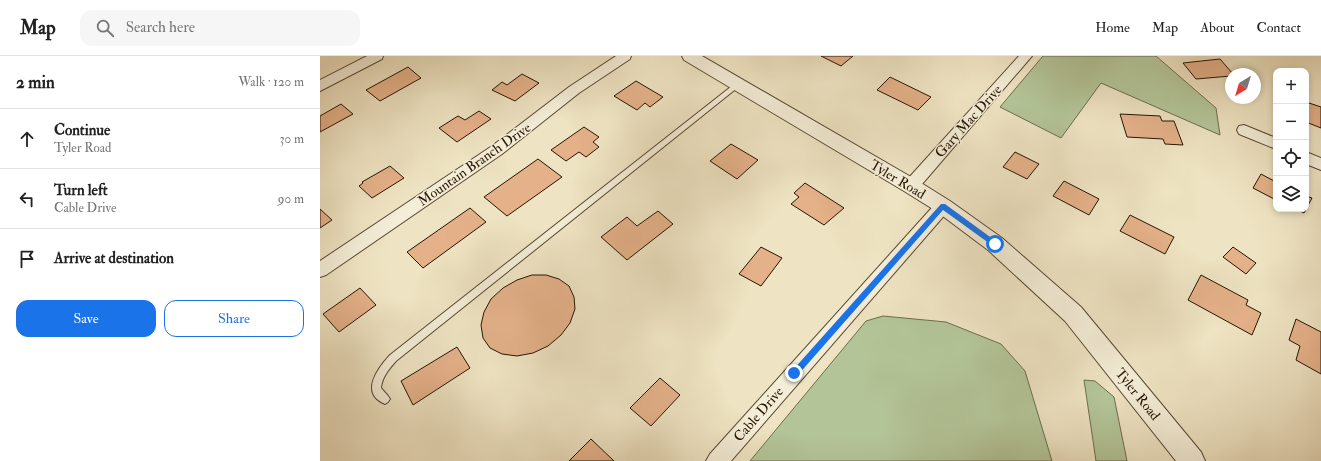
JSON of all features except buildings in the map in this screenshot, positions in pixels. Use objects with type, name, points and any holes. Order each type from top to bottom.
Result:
[{"type":"street","points":[[320,86],[377,56]]},
{"type":"street","name":"Mountain Branch Drive","points":[[320,270],[497,150],[574,90],[625,56]]},
{"type":"street","name":"Tyler Road","points":[[690,56],[911,186],[943,206],[995,244],[1073,314],[1192,461]]},
{"type":"street","name":"Gary Mac Drive","points":[[911,186],[1026,56]]},
{"type":"street","points":[[1244,130],[1273,143]]},
{"type":"street","points":[[1309,159],[1321,164]]},
{"type":"street","name":"Cable Drive","points":[[717,461],[943,206]]},
{"type":"lane","points":[[385,399],[376,390],[376,380],[382,370],[393,358],[739,84]]},
{"type":"green space","points":[[1043,56],[1156,56],[1216,108],[1220,135],[1101,83],[1061,138],[1000,107]]},
{"type":"green space","points":[[883,316],[946,322],[1001,344],[1025,371],[1052,461],[750,461],[866,321]]},
{"type":"green space","points":[[1084,380],[1095,381],[1114,397],[1127,461],[1096,461]]},
{"type":"route","points":[[794,373],[943,206],[995,244]]}]
